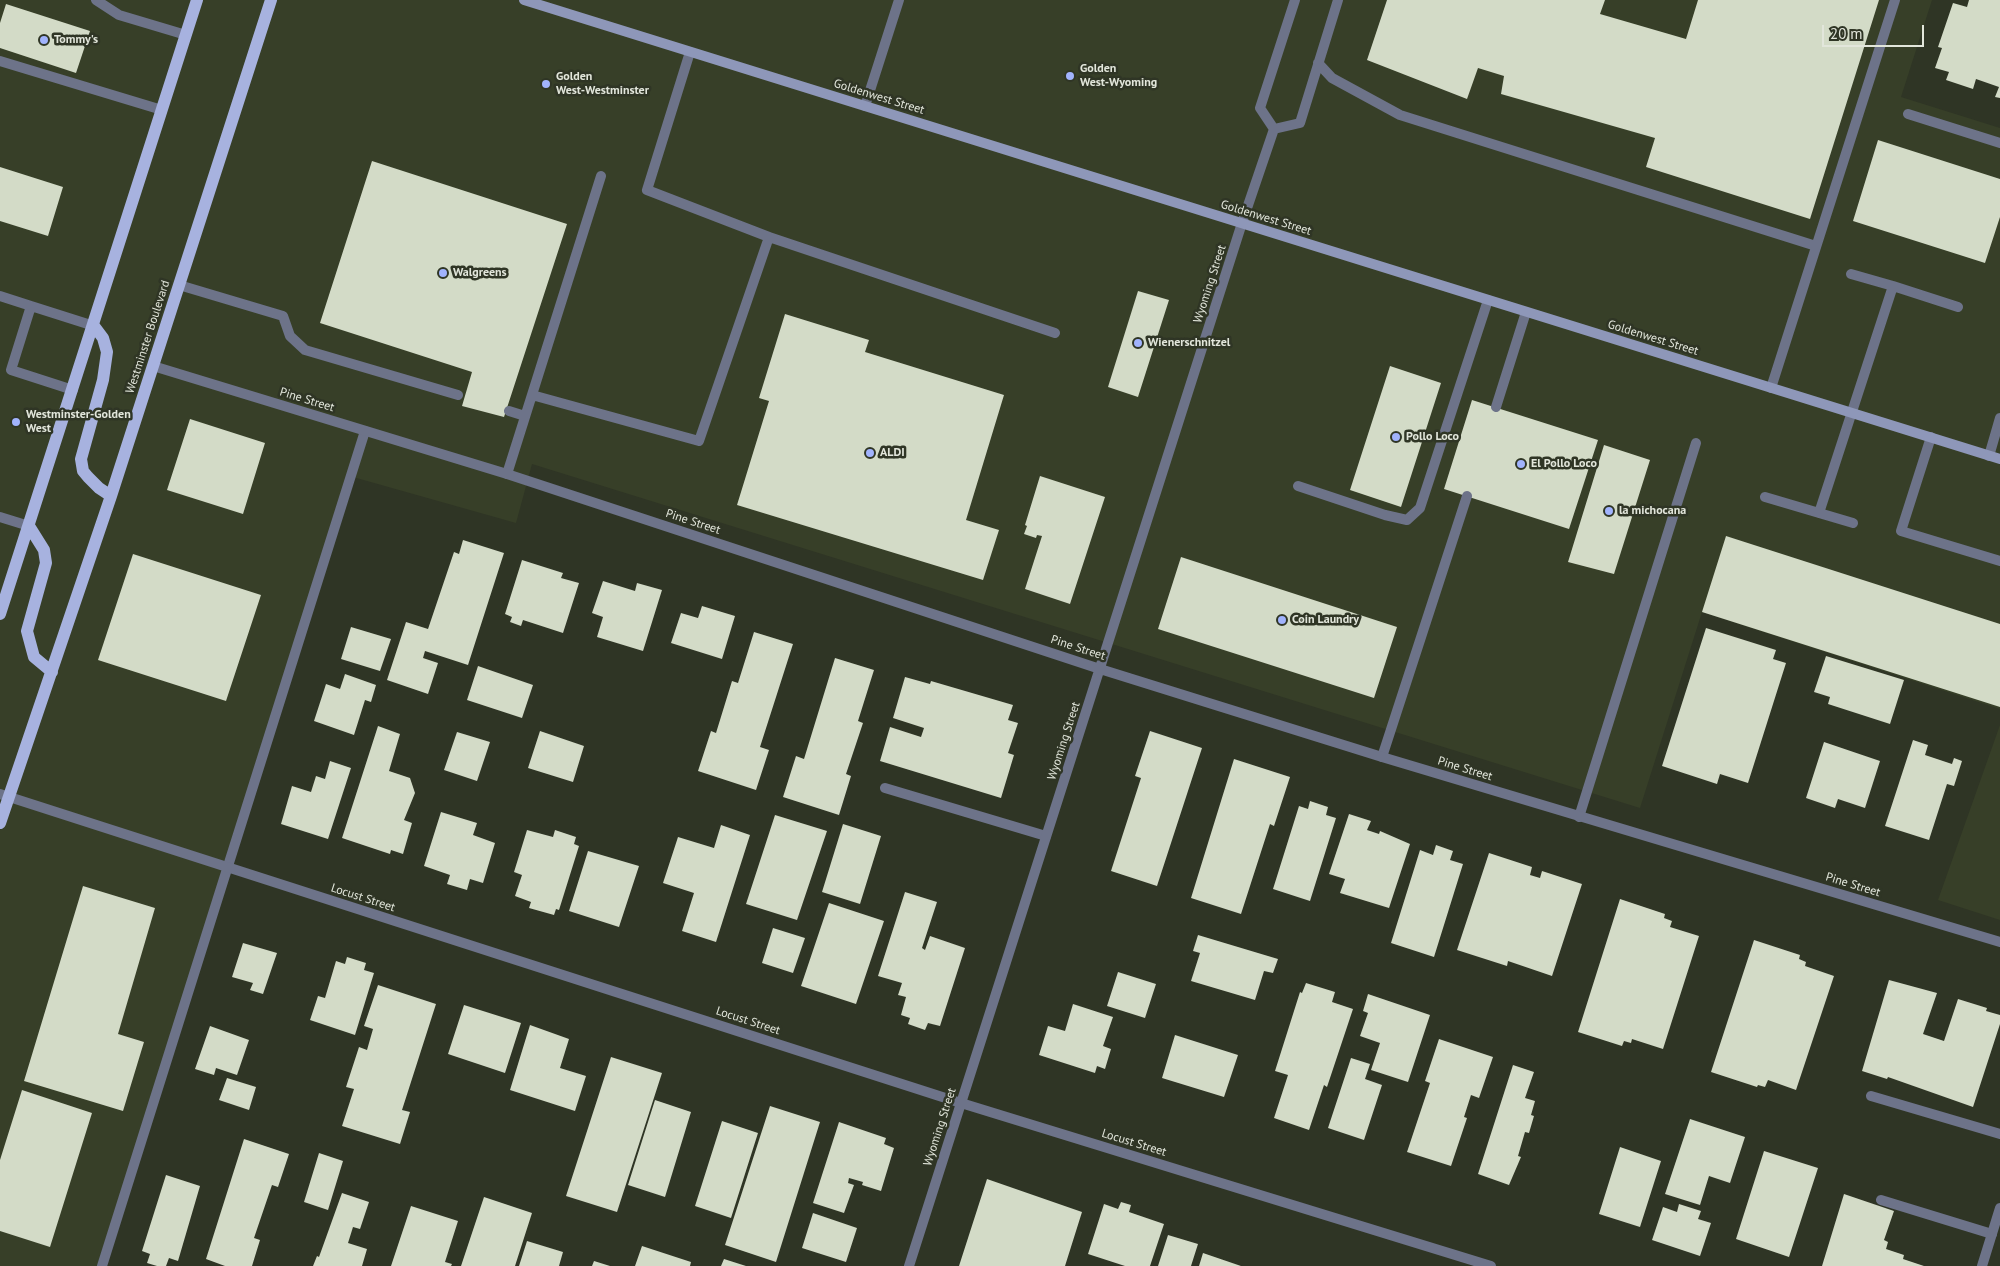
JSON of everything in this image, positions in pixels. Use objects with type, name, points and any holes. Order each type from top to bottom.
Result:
[{"type":"main road","points":[[0,614],[94,326],[197,0]]},
{"type":"main road","name":"Westminster Boulevard","points":[[0,823],[4,796],[52,672],[111,496],[271,0]]},
{"type":"main road","name":"Goldenwest Street","points":[[524,0],[2000,459]]},
{"type":"main road","points":[[94,326],[103,338],[107,352],[103,380],[81,458],[83,471],[99,488],[111,496]]},
{"type":"main road","points":[[29,526],[44,550],[46,563],[27,631],[28,639],[34,657],[52,672]]},
{"type":"street","points":[[96,0],[119,15],[186,35]]},
{"type":"street","points":[[865,106],[899,0]]},
{"type":"street","points":[[1295,0],[1260,108],[1274,129],[1300,122],[1338,0]]},
{"type":"street","points":[[1771,388],[1895,0]]},
{"type":"street","points":[[690,52],[648,190],[769,237],[1055,333]]},
{"type":"street","points":[[0,61],[162,110]]},
{"type":"street","points":[[1318,63],[1332,78],[1400,115],[1816,246]]},
{"type":"street","points":[[1908,114],[2000,143]]},
{"type":"street","name":"Wyoming Street","points":[[909,1266],[1242,223],[1274,129]]},
{"type":"street","points":[[507,474],[602,176]]},
{"type":"street","points":[[532,395],[699,441],[769,237]]},
{"type":"street","points":[[1851,274],[1958,307]]},
{"type":"street","points":[[179,285],[283,316],[290,336],[305,350],[458,395]]},
{"type":"street","points":[[1819,513],[1893,286]]},
{"type":"street","points":[[0,296],[94,326]]},
{"type":"street","points":[[1298,486],[1385,515],[1407,520],[1420,508],[1488,300]]},
{"type":"street","points":[[31,306],[10,370],[73,390]]},
{"type":"street","points":[[1496,407],[1526,312]]},
{"type":"street","name":"Pine Street","points":[[152,366],[507,474],[1100,669],[1382,757],[2000,942]]},
{"type":"street","points":[[510,411],[525,416]]},
{"type":"street","points":[[1989,456],[2000,418]]},
{"type":"street","points":[[102,1266],[365,431]]},
{"type":"street","points":[[1931,437],[1901,531],[2000,561]]},
{"type":"street","points":[[1579,817],[1696,443]]},
{"type":"street","points":[[1382,757],[1467,496]]},
{"type":"street","points":[[1765,497],[1853,524]]},
{"type":"street","points":[[0,517],[29,526]]},
{"type":"street","points":[[885,788],[1046,836]]},
{"type":"street","name":"Locust Street","points":[[4,796],[961,1103],[1491,1266]]},
{"type":"street","points":[[1871,1096],[2000,1134]]},
{"type":"street","points":[[1882,1200],[1992,1234]]},
{"type":"street","points":[[1982,1266],[2000,1208]]},
{"type":"shaded area","points":[[0,0],[1932,0],[1901,97],[2000,128],[2000,709],[1702,612],[1640,808],[532,464],[516,523],[353,477],[97,1266],[0,1266]]},
{"type":"shaded area","points":[[2000,725],[2000,920],[1938,900]]},
{"type":"building","points":[[1387,0],[1605,0],[1600,14],[1686,39],[1698,0],[1879,0],[1810,219],[1646,167],[1655,138],[1501,94],[1504,76],[1478,68],[1467,99],[1367,60]]},
{"type":"building","points":[[1969,0],[2000,0],[2000,98],[1995,97],[1999,87],[1976,79],[1973,89],[1946,80],[1949,72],[1935,68],[1942,48],[1938,47],[1953,3],[1967,7]]},
{"type":"building","name":"Tommy's","points":[[6,4],[90,31],[76,73],[0,48],[0,23]]},
{"type":"building","points":[[1878,140],[2000,179],[2000,217],[1985,263],[1853,221]]},
{"type":"building","name":"Walgreens","points":[[372,161],[567,224],[504,417],[462,406],[472,372],[320,323]]},
{"type":"building","points":[[0,167],[63,187],[48,236],[0,221]]},
{"type":"building","name":"Wienerschnitzel","points":[[1138,291],[1169,300],[1138,397],[1108,387]]},
{"type":"building","name":"ALDI","points":[[785,314],[869,340],[865,352],[1004,395],[966,520],[999,530],[983,580],[737,505],[769,401],[759,398]]},
{"type":"building","name":"Pollo Loco","points":[[1390,366],[1441,383],[1401,507],[1350,490]]},
{"type":"building","name":"El Pollo Loco","points":[[1472,400],[1598,440],[1569,529],[1444,489]]},
{"type":"building","points":[[190,419],[265,443],[243,514],[167,490]]},
{"type":"building","name":"la michocana","points":[[1604,445],[1650,460],[1614,574],[1568,562]]},
{"type":"building","points":[[1040,476],[1105,497],[1070,604],[1025,589],[1042,536],[1037,535],[1036,538],[1024,534]]},
{"type":"building","points":[[1726,536],[2000,624],[2000,707],[1702,612]]},
{"type":"building","points":[[463,540],[504,553],[468,665],[425,651],[423,658],[438,663],[428,694],[387,680],[406,622],[428,629],[454,552],[459,554]]},
{"type":"building","points":[[133,554],[261,595],[226,701],[98,660]]},
{"type":"building","points":[[1181,557],[1397,627],[1374,698],[1158,629]]},
{"type":"building","points":[[522,560],[563,573],[561,578],[579,583],[563,633],[523,620],[521,626],[510,622],[512,617],[505,614]]},
{"type":"building","points":[[603,581],[635,591],[637,583],[662,590],[643,651],[597,637],[603,617],[592,613]]},
{"type":"building","points":[[702,606],[735,616],[722,659],[671,643],[681,613],[698,618]]},
{"type":"building","points":[[351,627],[391,639],[380,671],[341,659]]},
{"type":"building","points":[[1706,628],[1776,650],[1773,659],[1786,663],[1748,783],[1720,774],[1717,784],[1662,766]]},
{"type":"building","points":[[754,632],[793,644],[760,747],[769,750],[756,790],[698,771],[711,731],[716,733],[732,681],[738,683]]},
{"type":"building","points":[[1826,656],[1904,680],[1890,724],[1828,704],[1830,697],[1814,692]]},
{"type":"building","points":[[835,658],[874,670],[858,721],[863,723],[846,774],[851,776],[839,815],[783,797],[796,756],[804,759]]},
{"type":"building","points":[[478,666],[533,685],[522,718],[467,700]]},
{"type":"building","points":[[345,674],[376,685],[371,702],[365,700],[354,735],[314,721],[326,684],[340,689]]},
{"type":"building","points":[[905,677],[930,684],[931,681],[1013,705],[1008,720],[1018,723],[1008,753],[1014,755],[1001,798],[880,761],[890,727],[921,737],[924,728],[893,718]]},
{"type":"building","points":[[378,726],[400,734],[389,771],[410,778],[415,793],[404,820],[412,823],[403,854],[391,850],[390,854],[342,838]]},
{"type":"building","points":[[540,731],[584,746],[573,782],[528,768]]},
{"type":"building","points":[[1150,731],[1202,748],[1157,886],[1111,871],[1141,778],[1135,776]]},
{"type":"building","points":[[457,732],[490,742],[477,781],[444,770]]},
{"type":"building","points":[[1913,740],[1928,745],[1925,755],[1952,764],[1954,758],[1962,761],[1954,786],[1947,784],[1929,840],[1885,826]]},
{"type":"building","points":[[1824,742],[1880,761],[1865,808],[1838,799],[1835,808],[1806,798]]},
{"type":"building","points":[[1234,759],[1290,777],[1274,826],[1270,824],[1241,914],[1191,898]]},
{"type":"building","points":[[330,761],[351,768],[328,839],[281,824],[292,786],[311,792],[316,776],[325,779]]},
{"type":"building","points":[[1310,801],[1328,807],[1326,815],[1336,818],[1310,901],[1273,889],[1299,806],[1308,809]]},
{"type":"building","points":[[441,812],[477,823],[473,835],[495,843],[483,883],[470,879],[467,890],[447,884],[450,875],[424,866]]},
{"type":"building","points":[[1349,814],[1371,821],[1367,830],[1379,834],[1380,831],[1410,844],[1389,908],[1340,893],[1345,879],[1329,874]]},
{"type":"building","points":[[775,815],[827,831],[797,920],[746,904]]},
{"type":"building","points":[[843,824],[881,836],[860,904],[822,892]]},
{"type":"building","points":[[721,825],[750,835],[716,942],[682,931],[694,893],[663,883],[678,837],[714,848]]},
{"type":"building","points":[[527,830],[553,837],[555,830],[576,837],[574,844],[579,846],[559,910],[556,909],[554,915],[529,908],[531,902],[515,896],[522,875],[514,872]]},
{"type":"building","points":[[1436,845],[1453,851],[1450,860],[1463,864],[1434,957],[1391,943],[1420,850],[1433,855]]},
{"type":"building","points":[[588,851],[639,866],[619,927],[569,911]]},
{"type":"building","points":[[1489,853],[1532,867],[1530,875],[1540,878],[1542,871],[1582,884],[1552,976],[1508,961],[1507,966],[1457,950]]},
{"type":"building","points":[[83,886],[155,908],[118,1034],[144,1042],[123,1111],[24,1081]]},
{"type":"building","points":[[905,892],[937,902],[922,948],[925,950],[930,936],[965,948],[940,1026],[928,1023],[925,1030],[908,1024],[910,1018],[901,1015],[906,997],[898,995],[902,983],[878,976]]},
{"type":"building","points":[[1620,899],[1665,914],[1664,918],[1672,921],[1670,927],[1699,936],[1663,1049],[1632,1039],[1631,1043],[1624,1041],[1622,1046],[1578,1032]]},
{"type":"building","points":[[829,903],[884,921],[856,1004],[801,986]]},
{"type":"building","points":[[773,928],[805,938],[793,973],[762,963]]},
{"type":"building","points":[[1198,935],[1278,959],[1273,973],[1264,971],[1255,1000],[1191,981],[1200,953],[1193,951]]},
{"type":"building","points":[[1754,940],[1800,955],[1799,959],[1806,962],[1805,966],[1834,976],[1796,1090],[1768,1080],[1765,1087],[1758,1085],[1757,1087],[1711,1072]]},
{"type":"building","points":[[243,943],[277,953],[263,994],[250,990],[253,983],[232,977]]},
{"type":"building","points":[[347,957],[366,963],[364,970],[374,973],[355,1035],[310,1020],[318,996],[325,998],[336,961],[345,964]]},
{"type":"building","points":[[1118,972],[1156,984],[1145,1018],[1107,1006]]},
{"type":"building","points":[[1889,980],[1937,993],[1923,1034],[1944,1041],[1958,999],[1987,1008],[1986,1011],[2000,1015],[2000,1024],[1973,1107],[1888,1077],[1887,1079],[1862,1071]]},
{"type":"building","points":[[1306,983],[1335,992],[1332,1002],[1353,1009],[1327,1087],[1324,1085],[1309,1130],[1274,1118],[1288,1075],[1275,1071],[1300,992],[1302,993]]},
{"type":"building","points":[[378,985],[436,1004],[402,1110],[410,1112],[400,1144],[342,1126],[354,1089],[346,1087],[359,1047],[367,1050],[373,1029],[364,1026]]},
{"type":"building","points":[[1368,994],[1430,1015],[1408,1082],[1371,1070],[1380,1043],[1360,1036],[1368,1013],[1363,1011]]},
{"type":"building","points":[[1073,1004],[1113,1017],[1103,1046],[1111,1049],[1105,1069],[1097,1066],[1095,1073],[1039,1055],[1048,1026],[1065,1031]]},
{"type":"building","points":[[464,1005],[521,1023],[505,1073],[448,1054]]},
{"type":"building","points":[[530,1025],[569,1039],[560,1068],[586,1076],[575,1111],[510,1090]]},
{"type":"building","points":[[210,1026],[249,1040],[237,1075],[216,1068],[214,1075],[195,1069]]},
{"type":"building","points":[[1175,1035],[1238,1055],[1224,1097],[1162,1078]]},
{"type":"building","points":[[1439,1039],[1493,1057],[1479,1098],[1471,1095],[1464,1117],[1467,1118],[1451,1166],[1407,1152],[1430,1083],[1425,1081]]},
{"type":"building","points":[[611,1057],[662,1073],[617,1212],[566,1196]]},
{"type":"building","points":[[1351,1058],[1370,1064],[1365,1079],[1382,1085],[1364,1140],[1328,1128]]},
{"type":"building","points":[[1513,1065],[1534,1072],[1525,1098],[1535,1101],[1531,1115],[1534,1116],[1529,1133],[1525,1132],[1518,1156],[1521,1157],[1509,1185],[1478,1174]]},
{"type":"building","points":[[227,1078],[256,1087],[249,1110],[219,1100]]},
{"type":"building","points":[[22,1090],[92,1113],[50,1247],[0,1231],[0,1160]]},
{"type":"building","points":[[655,1100],[691,1112],[665,1197],[628,1185]]},
{"type":"building","points":[[770,1106],[820,1122],[776,1262],[725,1245]]},
{"type":"building","points":[[1690,1119],[1745,1137],[1730,1183],[1709,1176],[1700,1205],[1665,1194]]},
{"type":"building","points":[[722,1121],[758,1133],[731,1218],[695,1206]]},
{"type":"building","points":[[839,1122],[886,1138],[884,1144],[894,1148],[881,1191],[862,1185],[863,1182],[849,1178],[848,1183],[854,1185],[844,1213],[813,1203]]},
{"type":"building","points":[[244,1139],[289,1154],[278,1187],[272,1185],[254,1238],[260,1240],[252,1266],[225,1266],[206,1259]]},
{"type":"building","points":[[1620,1147],[1661,1161],[1640,1227],[1599,1214]]},
{"type":"building","points":[[1764,1151],[1818,1168],[1789,1257],[1736,1239]]},
{"type":"building","points":[[319,1153],[343,1161],[328,1210],[304,1202]]},
{"type":"building","points":[[166,1175],[200,1186],[178,1261],[169,1258],[166,1266],[157,1266],[147,1263],[150,1254],[142,1251]]},
{"type":"building","points":[[987,1179],[1082,1212],[1065,1266],[959,1266]]},
{"type":"building","points":[[342,1193],[369,1202],[360,1229],[353,1227],[348,1243],[367,1249],[362,1266],[313,1266],[317,1256],[319,1257]]},
{"type":"building","points":[[1844,1194],[1894,1211],[1884,1240],[1888,1242],[1886,1249],[1904,1255],[1903,1259],[1924,1266],[1822,1266]]},
{"type":"building","points":[[484,1197],[532,1213],[515,1266],[461,1266]]},
{"type":"building","points":[[1121,1202],[1131,1205],[1129,1212],[1164,1224],[1150,1266],[1125,1266],[1088,1254],[1104,1204],[1118,1209]]},
{"type":"building","points":[[1679,1204],[1701,1211],[1698,1219],[1711,1223],[1700,1256],[1652,1240],[1663,1207],[1677,1212]]},
{"type":"building","points":[[411,1206],[458,1221],[445,1262],[452,1264],[451,1266],[391,1266]]},
{"type":"building","points":[[813,1213],[857,1228],[846,1262],[802,1248]]},
{"type":"building","points":[[1168,1235],[1198,1244],[1191,1266],[1158,1266]]},
{"type":"building","points":[[527,1241],[563,1252],[559,1266],[519,1266]]},
{"type":"building","points":[[642,1246],[691,1262],[690,1266],[635,1266]]},
{"type":"building","points":[[1203,1253],[1241,1266],[1199,1266]]},
{"type":"building","points":[[724,1259],[746,1266],[721,1266]]},
{"type":"building","points":[[594,1261],[610,1266],[592,1266]]},
{"type":"place","name":"Tommy's","points":[[44,40]]},
{"type":"place","name":"Golden West-Wyoming","points":[[1070,76]]},
{"type":"place","name":"Golden West-Westminster","points":[[546,84]]},
{"type":"place","name":"Walgreens","points":[[443,273]]},
{"type":"place","name":"Wienerschnitzel","points":[[1138,343]]},
{"type":"place","name":"Westminster-Golden West","points":[[16,422]]},
{"type":"place","name":"Pollo Loco","points":[[1396,437]]},
{"type":"place","name":"ALDI","points":[[870,453]]},
{"type":"place","name":"El Pollo Loco","points":[[1521,464]]},
{"type":"place","name":"la michocana","points":[[1609,511]]},
{"type":"place","name":"Coin Laundry","points":[[1282,620]]}]
